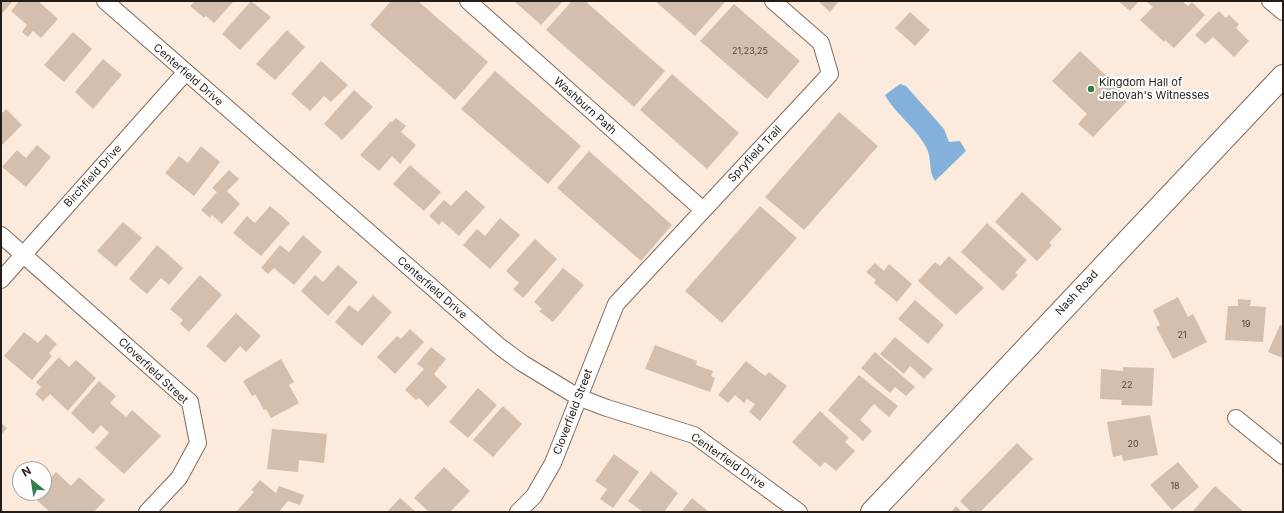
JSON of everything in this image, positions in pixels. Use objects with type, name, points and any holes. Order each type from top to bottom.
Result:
[{"type":"street","name":"Centerfield Drive","points":[[105,1],[185,73],[499,346],[522,363],[578,397],[607,408],[694,435],[799,512]]},
{"type":"street","name":"Washburn Path","points":[[468,1],[703,210]]},
{"type":"street","name":"Spryfield Trail","points":[[616,304],[830,74],[820,43],[773,1]]},
{"type":"street","points":[[1270,1],[1283,12]]},
{"type":"street","name":"Birchfield Drive","points":[[1,280],[185,73]]},
{"type":"street","name":"Nash Road","points":[[872,512],[1283,76]]},
{"type":"street","name":"Cloverfield Street","points":[[1,235],[190,402],[198,443],[179,478],[147,512]]},
{"type":"street","name":"Cloverfield Street","points":[[518,512],[534,496],[554,463],[578,397],[616,304]]},
{"type":"street","points":[[1236,418],[1283,456]]},
{"type":"water","points":[[900,84],[906,86],[944,129],[949,142],[960,141],[966,151],[935,181],[927,149],[923,141],[895,109],[885,95]]},
{"type":"building","points":[[1,1],[13,1],[1,15]]},
{"type":"building","points":[[19,1],[38,1],[58,19],[41,38],[33,31],[28,37],[22,32],[27,25],[11,11]]},
{"type":"building","points":[[195,1],[234,1],[214,23],[206,16],[204,18],[190,6]]},
{"type":"building","points":[[251,1],[271,17],[240,50],[222,34]]},
{"type":"building","points":[[391,1],[418,1],[488,62],[455,100],[370,25]]},
{"type":"building","points":[[514,1],[563,1],[541,25]]},
{"type":"building","points":[[572,1],[585,1],[665,71],[634,107],[546,30]]},
{"type":"building","points":[[655,1],[726,1],[695,36]]},
{"type":"building","points":[[818,1],[839,1],[830,12]]},
{"type":"building","points":[[1118,1],[1139,1],[1130,11]]},
{"type":"building","points":[[1146,1],[1182,1],[1188,6],[1192,2],[1205,15],[1174,48],[1165,40],[1164,42],[1140,20],[1153,7]]},
{"type":"building","points":[[734,4],[800,61],[767,99],[700,41]]},
{"type":"building","points":[[1219,11],[1226,18],[1229,15],[1239,24],[1236,28],[1249,41],[1234,57],[1213,37],[1205,44],[1195,35]]},
{"type":"building","points":[[910,12],[930,30],[915,46],[895,28]]},
{"type":"building","points":[[287,30],[305,47],[275,80],[256,64]]},
{"type":"building","points":[[73,32],[92,49],[64,82],[44,65]]},
{"type":"building","name":"Kingdom Hall of Jehovah's Witnesses","points":[[1080,51],[1130,98],[1093,137],[1078,124],[1087,114],[1052,81]]},
{"type":"building","points":[[103,59],[122,75],[93,109],[75,92]]},
{"type":"building","points":[[321,61],[348,85],[331,102],[324,96],[310,111],[291,94]]},
{"type":"building","points":[[495,71],[581,146],[548,184],[461,109]]},
{"type":"building","points":[[672,74],[739,133],[707,169],[640,110]]},
{"type":"building","points":[[354,90],[373,107],[342,140],[324,124]]},
{"type":"building","points":[[6,109],[22,125],[1,146],[1,114]]},
{"type":"building","points":[[839,112],[878,146],[804,230],[765,197]]},
{"type":"building","points":[[396,118],[406,126],[401,132],[416,145],[400,164],[392,156],[379,171],[360,155],[391,121],[392,122]]},
{"type":"building","points":[[37,145],[51,157],[26,187],[2,167],[17,150],[26,158]]},
{"type":"building","points":[[201,146],[220,162],[194,196],[165,173],[179,156],[188,163]]},
{"type":"building","points":[[589,151],[672,225],[641,261],[557,188]]},
{"type":"building","points":[[410,165],[441,192],[424,211],[393,184]]},
{"type":"building","points":[[229,170],[239,179],[227,191],[240,204],[222,224],[212,215],[210,218],[201,210],[217,192],[212,188]]},
{"type":"building","points":[[466,190],[485,207],[459,236],[442,221],[439,225],[429,216],[444,200],[451,206]]},
{"type":"building","points":[[1022,192],[1062,229],[1049,243],[1052,245],[1037,261],[995,222]]},
{"type":"building","points":[[270,206],[290,223],[261,256],[233,233],[247,216],[255,223]]},
{"type":"building","points":[[760,206],[797,238],[722,323],[685,291]]},
{"type":"building","points":[[500,218],[520,235],[490,269],[463,245],[477,229],[485,236]]},
{"type":"building","points":[[123,222],[142,238],[116,267],[97,251]]},
{"type":"building","points":[[987,223],[1027,260],[1015,273],[1018,275],[1003,291],[961,252]]},
{"type":"building","points":[[303,235],[322,252],[294,285],[274,268],[268,274],[261,268],[280,245],[289,252]]},
{"type":"building","points":[[535,239],[557,259],[523,298],[513,289],[519,283],[506,271]]},
{"type":"building","points":[[157,245],[183,268],[169,285],[161,278],[147,294],[129,279]]},
{"type":"building","points":[[949,256],[984,288],[956,315],[918,281],[935,262],[940,266]]},
{"type":"building","points":[[875,263],[884,271],[889,264],[912,284],[897,302],[874,283],[876,280],[866,272]]},
{"type":"building","points":[[338,265],[358,282],[328,316],[301,291],[315,275],[323,282]]},
{"type":"building","points":[[563,268],[584,285],[553,322],[539,311],[542,309],[534,302]]},
{"type":"building","points":[[200,275],[222,295],[189,332],[180,324],[183,320],[170,309]]},
{"type":"building","points":[[373,295],[392,312],[362,346],[335,322],[349,305],[358,312]]},
{"type":"building","points":[[1178,297],[1188,317],[1193,314],[1207,342],[1173,359],[1156,327],[1160,325],[1153,310]]},
{"type":"building","points":[[1238,299],[1251,300],[1250,306],[1266,307],[1263,342],[1225,340],[1228,306],[1238,306]]},
{"type":"building","points":[[915,300],[944,325],[928,344],[898,319]]},
{"type":"building","points":[[236,313],[261,336],[246,352],[240,346],[225,363],[206,346]]},
{"type":"building","points":[[1280,325],[1283,326],[1283,358],[1268,352]]},
{"type":"building","points":[[410,329],[424,342],[395,374],[377,357],[397,336],[401,339]]},
{"type":"building","points":[[24,332],[38,343],[46,334],[57,344],[49,353],[52,356],[32,380],[4,356]]},
{"type":"building","points":[[895,337],[933,369],[924,379],[910,366],[904,374],[880,354]]},
{"type":"building","points":[[655,345],[697,361],[696,365],[713,371],[711,376],[715,378],[710,392],[645,369]]},
{"type":"building","points":[[431,347],[446,359],[434,374],[447,387],[428,407],[419,398],[416,400],[405,390],[424,369],[417,364]]},
{"type":"building","points":[[875,352],[915,387],[906,396],[895,387],[890,393],[861,368]]},
{"type":"building","points":[[59,357],[69,367],[76,360],[96,378],[68,411],[50,394],[43,401],[35,394],[41,387],[36,382]]},
{"type":"building","points":[[281,359],[294,382],[289,385],[299,403],[271,418],[266,409],[264,410],[255,394],[252,396],[243,381]]},
{"type":"building","points":[[746,361],[765,376],[769,372],[787,386],[760,421],[749,412],[755,404],[747,399],[744,403],[735,395],[728,403],[718,395]]},
{"type":"building","points":[[1123,367],[1154,368],[1152,406],[1121,405],[1122,400],[1100,399],[1101,369],[1123,371]]},
{"type":"building","points":[[859,375],[898,406],[889,417],[874,404],[860,420],[872,431],[863,441],[828,410]]},
{"type":"building","points":[[99,381],[116,396],[110,403],[126,417],[132,410],[161,436],[124,474],[95,448],[109,433],[101,425],[93,434],[71,413]]},
{"type":"building","points":[[478,388],[497,405],[468,438],[449,422]]},
{"type":"building","points":[[503,406],[522,424],[493,457],[473,440]]},
{"type":"building","points":[[820,411],[849,438],[845,442],[855,451],[836,471],[825,462],[820,467],[792,442]]},
{"type":"building","points":[[1150,415],[1158,455],[1123,461],[1122,455],[1113,457],[1107,422]]},
{"type":"building","points":[[1,423],[7,428],[1,435]]},
{"type":"building","points":[[272,429],[327,434],[324,463],[299,460],[298,472],[267,469]]},
{"type":"building","points":[[1017,443],[1033,459],[980,512],[971,512],[960,501]]},
{"type":"building","points":[[614,454],[639,472],[613,508],[600,499],[607,489],[595,481]]},
{"type":"building","points":[[1178,462],[1199,487],[1172,510],[1150,485]]},
{"type":"building","points":[[444,467],[470,491],[450,512],[429,512],[414,498]]},
{"type":"building","points":[[651,471],[678,493],[664,512],[643,512],[628,501]]},
{"type":"building","points":[[56,472],[71,486],[79,477],[105,500],[94,512],[50,512],[38,501],[52,501],[52,476]]},
{"type":"building","points":[[260,480],[276,493],[279,486],[304,495],[300,505],[288,501],[279,512],[236,512],[254,492],[251,490]]},
{"type":"building","points":[[1215,486],[1244,512],[1192,512]]},
{"type":"building","points":[[400,498],[416,512],[387,512]]},
{"type":"building","points":[[692,498],[709,512],[681,512]]},
{"type":"building","points":[[956,506],[962,512],[951,512]]},
{"type":"place","name":"Kingdom Hall of Jehovah's Witnesses","points":[[1091,89]]}]
